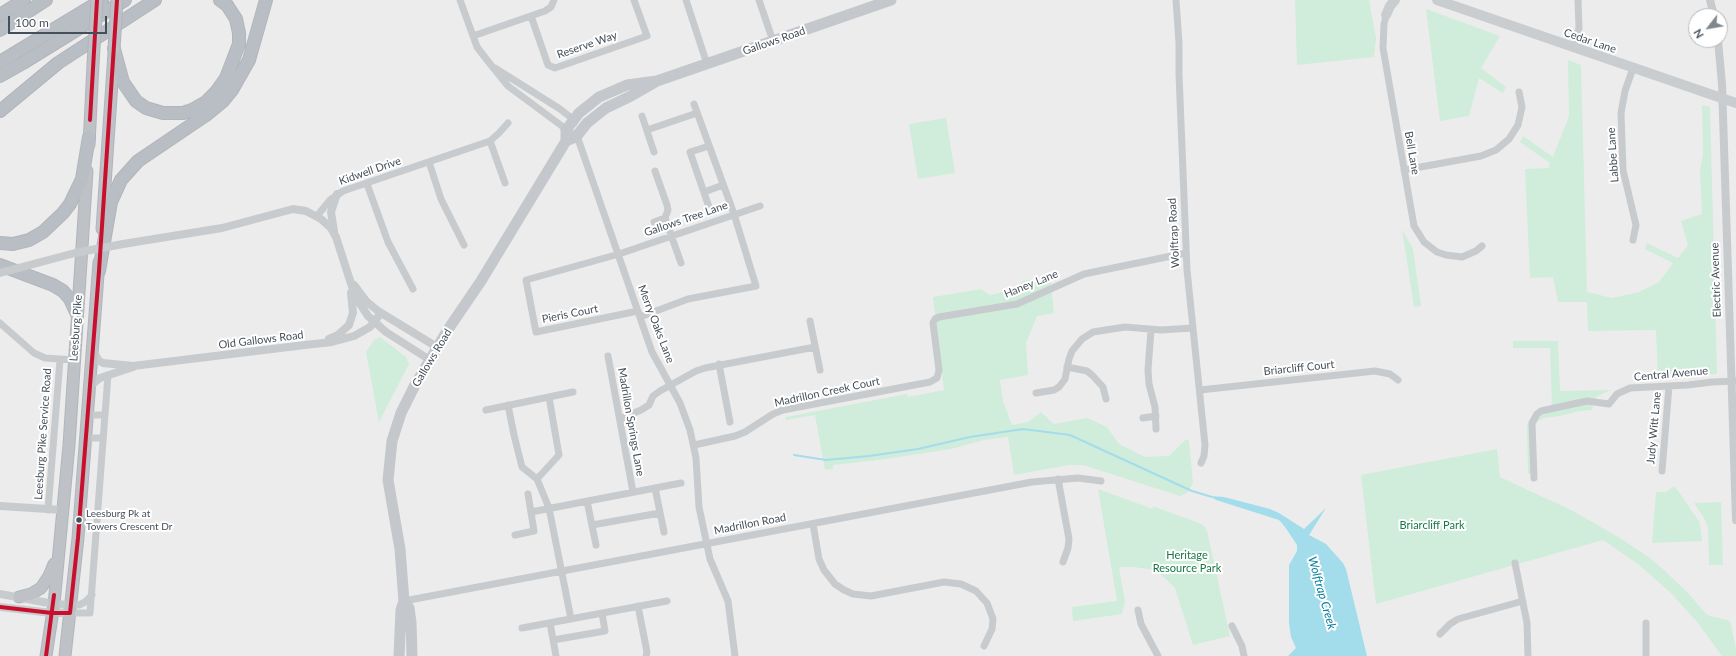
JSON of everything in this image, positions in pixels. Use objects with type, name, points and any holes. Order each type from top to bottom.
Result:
[{"type":"highway","points":[[0,15],[24,0]]},
{"type":"highway","points":[[0,30],[46,0]]},
{"type":"highway","name":"Leesburg Pike","points":[[46,656],[53,608],[63,510],[97,0]]},
{"type":"highway","points":[[0,62],[102,0]]},
{"type":"highway","name":"Leesburg Pike","points":[[65,656],[71,609],[99,271],[117,0]]},
{"type":"highway","points":[[0,76],[124,0]]},
{"type":"highway","points":[[114,49],[123,82],[136,101],[146,108],[163,113],[183,113],[192,110],[206,102],[216,92],[226,78],[239,44],[239,33],[236,19],[227,5],[220,0]]},
{"type":"highway","points":[[99,271],[111,202],[121,180],[138,161],[206,115],[223,101],[232,90],[249,60],[266,0]]},
{"type":"highway","points":[[0,111],[58,63],[154,1]]},
{"type":"highway","points":[[0,243],[13,244],[29,240],[43,232],[63,213],[70,204],[82,179],[89,137]]},
{"type":"highway","points":[[0,265],[53,285],[63,291],[70,299],[77,314]]},
{"type":"highway","points":[[19,597],[36,591],[46,582],[59,552]]},
{"type":"main road","points":[[1386,15],[1390,6],[1395,0]]},
{"type":"main road","name":"Cedar Lane","points":[[1437,0],[1736,103]]},
{"type":"main road","name":"Gallows Road","points":[[566,130],[590,103],[628,85],[656,81],[887,1]]},
{"type":"main road","name":"Gallows Road","points":[[399,656],[400,610],[404,601],[401,554],[388,480],[390,455],[394,434],[406,401],[436,349],[481,281],[566,141],[576,137],[582,128],[597,114],[656,81]]},
{"type":"main road","points":[[566,130],[566,141]]},
{"type":"main road","name":"Gallows Road","points":[[404,601],[409,608],[412,656]]},
{"type":"street","points":[[460,0],[477,47],[508,86],[576,137]]},
{"type":"street","points":[[473,36],[531,16],[551,7],[554,0]]},
{"type":"street","name":"Reserve Way","points":[[531,16],[548,65],[555,68],[647,36],[634,0]]},
{"type":"street","points":[[686,0],[707,64]]},
{"type":"street","points":[[759,0],[773,41]]},
{"type":"street","name":"Wolftrap Road","points":[[1176,0],[1179,43],[1186,253],[1205,449],[1201,464]]},
{"type":"street","name":"Bell Lane","points":[[1390,0],[1386,15],[1383,48],[1414,226],[1424,242],[1437,252],[1454,257],[1469,255],[1482,246]]},
{"type":"street","points":[[1573,48],[1579,28],[1578,0]]},
{"type":"street","name":"Electric Avenue","points":[[1719,48],[1734,381],[1736,520]]},
{"type":"street","points":[[495,68],[529,88],[574,120]]},
{"type":"street","name":"Labbe Lane","points":[[1633,68],[1625,91],[1621,113],[1623,170],[1636,225],[1633,240]]},
{"type":"street","points":[[1404,170],[1481,156],[1496,150],[1509,139],[1518,125],[1522,107],[1519,92]]},
{"type":"street","points":[[639,314],[688,299],[756,286],[734,214],[694,104]]},
{"type":"street","points":[[647,130],[697,114]]},
{"type":"street","points":[[642,116],[654,152]]},
{"type":"street","name":"Merry Oaks Lane","points":[[574,120],[576,137],[657,363],[684,414],[694,445],[697,464],[699,506],[714,571],[728,601],[735,656]]},
{"type":"street","name":"Kidwell Drive","points":[[317,216],[337,194],[490,140],[508,123]]},
{"type":"street","points":[[490,140],[505,183]]},
{"type":"street","points":[[709,146],[690,152],[709,207]]},
{"type":"street","points":[[429,162],[441,199],[464,245]]},
{"type":"street","points":[[655,171],[667,205],[668,210],[665,218],[681,263]]},
{"type":"street","points":[[367,184],[388,242],[413,289]]},
{"type":"street","points":[[704,192],[723,185]]},
{"type":"street","points":[[337,194],[331,212],[336,237],[358,301],[374,322],[430,360]]},
{"type":"street","name":"Gallows Tree Lane","points":[[619,254],[760,206]]},
{"type":"street","points":[[0,273],[67,255],[123,244],[222,228],[293,209],[300,209],[317,216],[331,228],[336,237]]},
{"type":"street","points":[[654,222],[665,218]]},
{"type":"street","name":"Haney Lane","points":[[922,384],[937,378],[939,370],[933,323],[935,319],[939,317],[1016,304],[1084,274],[1186,253]]},
{"type":"street","name":"Pieris Court","points":[[619,254],[526,280],[536,332],[639,314]]},
{"type":"street","points":[[349,278],[366,301],[381,313],[432,344],[436,349]]},
{"type":"street","points":[[320,343],[344,331],[352,319],[353,305],[349,278]]},
{"type":"street","name":"Old Gallows Road","points":[[92,348],[99,361],[103,363],[133,366],[320,343],[351,337],[370,327],[381,313]]},
{"type":"street","points":[[810,321],[820,370]]},
{"type":"street","points":[[0,323],[34,354],[45,358],[74,360]]},
{"type":"street","points":[[1036,393],[1054,390],[1059,387],[1065,379],[1072,351],[1076,344],[1088,334],[1125,326],[1151,330],[1193,328]]},
{"type":"street","points":[[1151,330],[1148,370],[1156,416],[1156,429]]},
{"type":"street","points":[[620,419],[649,405],[653,396],[696,371],[719,364],[815,347]]},
{"type":"street","name":"Madrillon Springs Lane","points":[[608,356],[633,492]]},
{"type":"street","name":"Leesburg Pike Service Road","points":[[48,510],[60,360]]},
{"type":"street","points":[[719,364],[730,422]]},
{"type":"street","name":"Old Gallows Road","points":[[89,387],[97,379],[133,366]]},
{"type":"street","points":[[1067,367],[1083,370],[1092,375],[1103,387],[1106,398]]},
{"type":"street","name":"Briarcliff Court","points":[[1200,390],[1376,371],[1390,374],[1398,380]]},
{"type":"street","points":[[0,607],[71,609],[90,613],[108,376]]},
{"type":"street","name":"Central Avenue","points":[[1534,478],[1532,423],[1537,414],[1541,411],[1580,402],[1609,404],[1617,394],[1630,388],[1734,381]]},
{"type":"street","name":"Madrillon Creek Court","points":[[694,445],[735,436],[745,432],[768,417],[783,410],[922,384]]},
{"type":"street","name":"Judy Witt Lane","points":[[1662,471],[1669,386]]},
{"type":"street","points":[[486,410],[573,392]]},
{"type":"street","points":[[537,479],[558,455],[549,397]]},
{"type":"street","points":[[508,405],[522,466],[537,479],[549,508],[571,619]]},
{"type":"street","points":[[56,406],[70,407]]},
{"type":"street","points":[[87,415],[104,415]]},
{"type":"street","points":[[1143,418],[1156,416]]},
{"type":"street","points":[[85,438],[103,438]]},
{"type":"street","name":"Madrillon Road","points":[[404,601],[1032,482],[1078,478],[1101,481]]},
{"type":"street","points":[[1058,479],[1069,539],[1068,548],[1063,562]]},
{"type":"street","points":[[531,512],[681,483]]},
{"type":"street","points":[[655,488],[664,532]]},
{"type":"street","points":[[515,535],[534,531],[528,494]]},
{"type":"street","points":[[588,501],[596,545]]},
{"type":"street","points":[[0,506],[63,510]]},
{"type":"street","points":[[592,524],[660,513]]},
{"type":"street","points":[[813,524],[820,559],[824,570],[835,584],[848,592],[862,596],[871,596],[944,582],[961,584],[976,591],[987,603],[994,619],[992,629],[984,646]]},
{"type":"street","points":[[1515,563],[1528,636],[1528,656]]},
{"type":"street","points":[[0,594],[19,597],[53,608]]},
{"type":"street","points":[[71,609],[85,602],[92,595]]},
{"type":"street","points":[[522,628],[667,601]]},
{"type":"street","points":[[1440,634],[1450,624],[1458,619],[1522,601]]},
{"type":"street","points":[[638,606],[647,652],[646,656]]},
{"type":"street","points":[[1138,610],[1141,624],[1152,642],[1158,656]]},
{"type":"street","points":[[553,640],[605,631],[602,613]]},
{"type":"street","points":[[550,623],[556,656]]},
{"type":"street","points":[[1646,623],[1646,656]]},
{"type":"street","points":[[1232,626],[1242,646],[1244,656]]},
{"type":"green space","points":[[1295,0],[1369,0],[1376,38],[1374,57],[1297,65]]},
{"type":"green space","points":[[1426,9],[1500,36],[1481,68],[1506,87],[1503,93],[1479,78],[1469,116],[1440,121]]},
{"type":"green space","points":[[1568,60],[1581,65],[1587,292],[1612,298],[1639,292],[1659,282],[1673,263],[1645,249],[1647,243],[1678,258],[1688,245],[1681,221],[1702,214],[1700,171],[1703,154],[1702,105],[1710,107],[1717,374],[1658,377],[1656,330],[1588,331],[1587,302],[1558,302],[1553,277],[1530,278],[1525,169],[1549,168],[1550,163],[1520,142],[1523,136],[1553,157],[1569,116]]},
{"type":"green space","points":[[946,118],[955,173],[918,179],[909,124]]},
{"type":"green space","points":[[1402,229],[1413,249],[1421,306],[1414,307]]},
{"type":"green space","points":[[1050,276],[1054,313],[1037,316],[1026,343],[1028,375],[1000,380],[1003,401],[1012,425],[1028,422],[1041,412],[1054,424],[1087,418],[1107,427],[1119,444],[1145,457],[1169,456],[1186,439],[1189,441],[1193,483],[1187,493],[1180,496],[1083,465],[1069,465],[1014,475],[1008,437],[984,440],[951,449],[833,465],[833,469],[825,470],[815,415],[786,420],[786,417],[907,394],[908,397],[944,390],[933,297],[981,289],[990,295],[1016,289],[1023,281]]},
{"type":"green space","points":[[380,337],[406,357],[409,364],[379,422],[366,352],[374,340]]},
{"type":"green space","points":[[1513,341],[1558,341],[1560,391],[1611,390],[1596,397],[1592,410],[1544,418],[1538,421],[1535,426],[1535,474],[1528,474],[1527,426],[1533,415],[1552,410],[1550,348],[1513,348]]},
{"type":"green space","name":"Briarcliff Park","points":[[1497,449],[1500,477],[1573,511],[1620,538],[1650,558],[1665,571],[1688,593],[1707,615],[1730,621],[1736,648],[1736,656],[1722,656],[1698,623],[1670,592],[1638,564],[1603,540],[1376,604],[1361,475]]},
{"type":"green space","points":[[1674,486],[1700,523],[1702,541],[1652,543],[1656,492],[1666,492]]},
{"type":"green space","name":"Heritage Resource Park","points":[[1098,489],[1153,509],[1152,506],[1204,526],[1207,531],[1230,636],[1193,645],[1175,588],[1156,570],[1133,567],[1119,567],[1125,602],[1122,614],[1073,621],[1072,607],[1117,601]]},
{"type":"green space","points":[[1721,502],[1723,565],[1709,565],[1708,528],[1705,520],[1694,503]]},
{"type":"water","name":"Wolftrap Creek","points":[[1210,496],[1224,497],[1270,509],[1304,529],[1326,508],[1309,535],[1326,544],[1343,563],[1346,569],[1367,656],[1288,656],[1296,648],[1291,637],[1289,623],[1289,565],[1297,551],[1297,545],[1279,520],[1216,500]]},
{"type":"waterway","points":[[794,455],[826,460],[869,456],[918,449],[970,437],[1023,429],[1070,435],[1192,491],[1212,497]]},
{"type":"transit line","points":[[90,120],[97,0]]},
{"type":"transit line","points":[[0,607],[52,613],[70,613],[78,538],[99,271],[117,0]]},
{"type":"transit line","points":[[46,656],[54,595]]},
{"type":"place","name":"Leesburg Pk at Towers Crescent Dr","points":[[79,520]]}]
